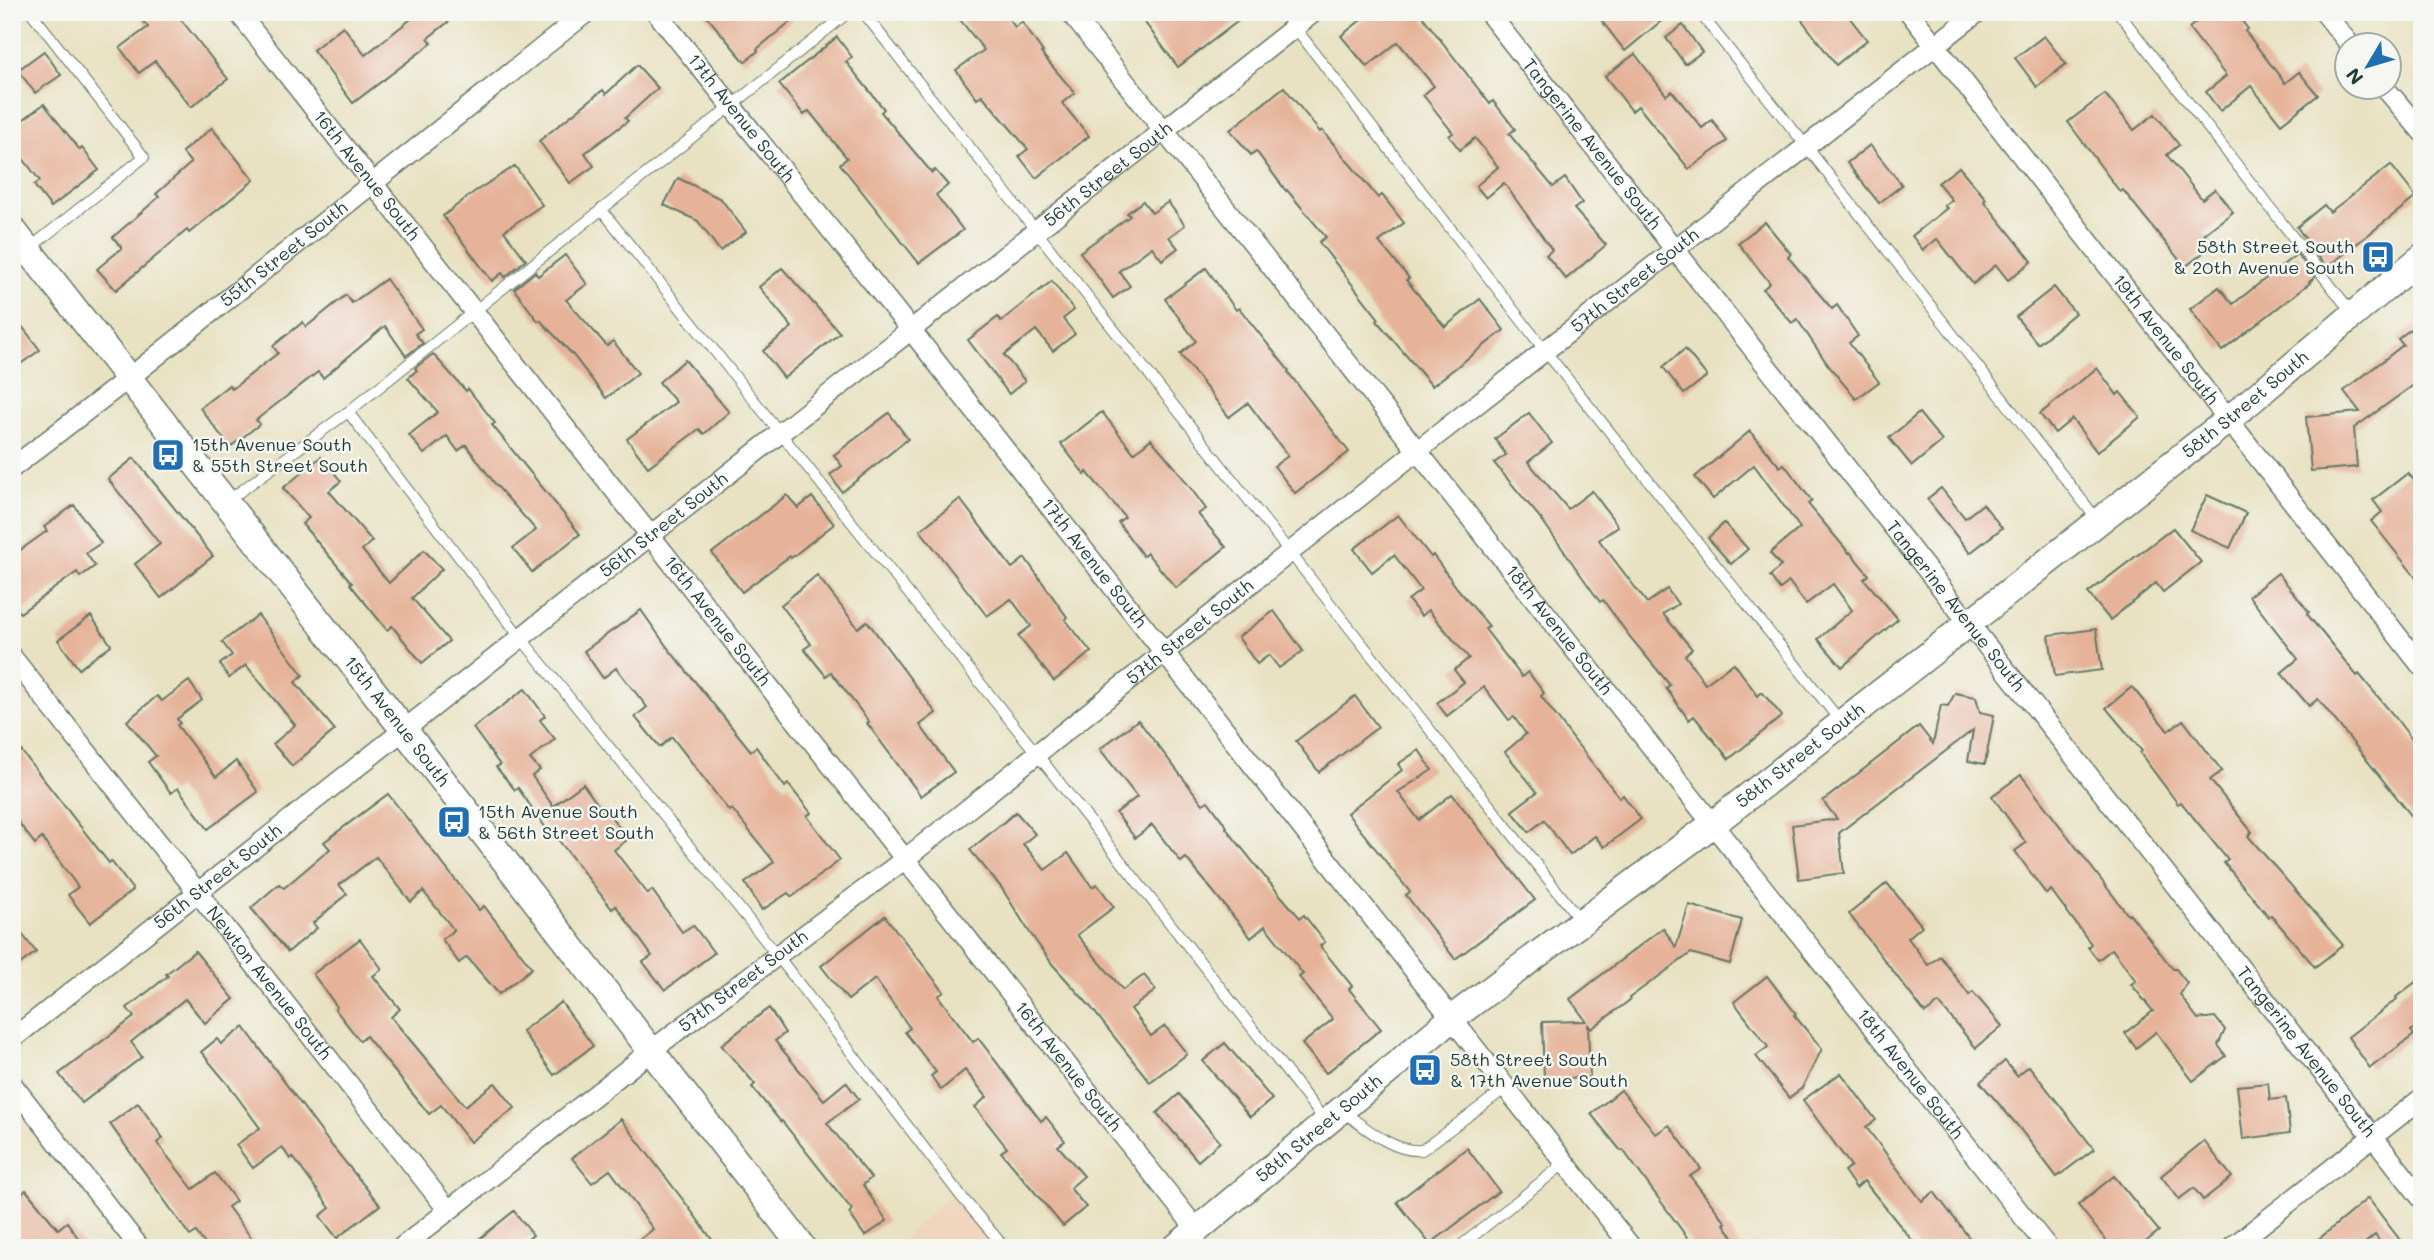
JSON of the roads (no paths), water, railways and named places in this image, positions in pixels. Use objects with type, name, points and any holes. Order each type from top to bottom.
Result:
[{"type":"street","name":"16th Avenue South","points":[[238,12],[1197,1230]]},
{"type":"street","name":"55th Street South","points":[[12,468],[129,378],[587,12]]},
{"type":"street","name":"17th Avenue South","points":[[656,12],[911,330],[1632,1248]]},
{"type":"street","name":"18th Avenue South","points":[[1070,12],[2048,1248]]},
{"type":"street","name":"56th Street South","points":[[12,1039],[1164,131],[1289,20],[1314,12]]},
{"type":"street","name":"Tangerine Avenue South","points":[[1488,12],[2422,1199]]},
{"type":"street","name":"19th Avenue South","points":[[1909,12],[2422,667]]},
{"type":"street","name":"57th Street South","points":[[401,1248],[652,1050],[905,859],[1418,451],[1978,12]]},
{"type":"street","points":[[2324,12],[2340,32]]},
{"type":"street","points":[[2397,102],[2422,132]]},
{"type":"street","name":"15th Avenue South","points":[[20,239],[404,730],[803,1248]]},
{"type":"street","name":"58th Street South","points":[[1175,1248],[1451,1019],[1713,824],[1842,723],[2228,420],[2422,257]]},
{"type":"street","name":"Newton Avenue South","points":[[12,657],[448,1210]]},
{"type":"street","points":[[12,1084],[140,1248]]},
{"type":"street","points":[[2231,1248],[2422,1098]]},
{"type":"lane","points":[[20,239],[144,157],[31,12]]},
{"type":"lane","points":[[226,502],[348,412],[849,12]]},
{"type":"lane","points":[[863,12],[1582,922]]},
{"type":"lane","points":[[1699,12],[2099,521]]},
{"type":"lane","points":[[2118,12],[2353,315]]},
{"type":"lane","points":[[1289,20],[1546,352],[1842,723]]},
{"type":"lane","points":[[601,209],[1037,754],[1334,1116],[1396,1146],[1410,1151],[1422,1150],[1506,1088]]},
{"type":"lane","points":[[348,412],[521,638],[777,955],[960,1195],[1004,1248]]},
{"type":"lane","points":[[1458,1248],[1565,1163]]},
{"type":"place","name":"58th Street South & 20th Avenue South","points":[[2378,257]]},
{"type":"place","name":"15th Avenue South & 55th Street South","points":[[168,455]]},
{"type":"place","name":"15th Avenue South & 56th Street South","points":[[454,822]]},
{"type":"place","name":"58th Street South & 17th Avenue South","points":[[1425,1070]]}]
